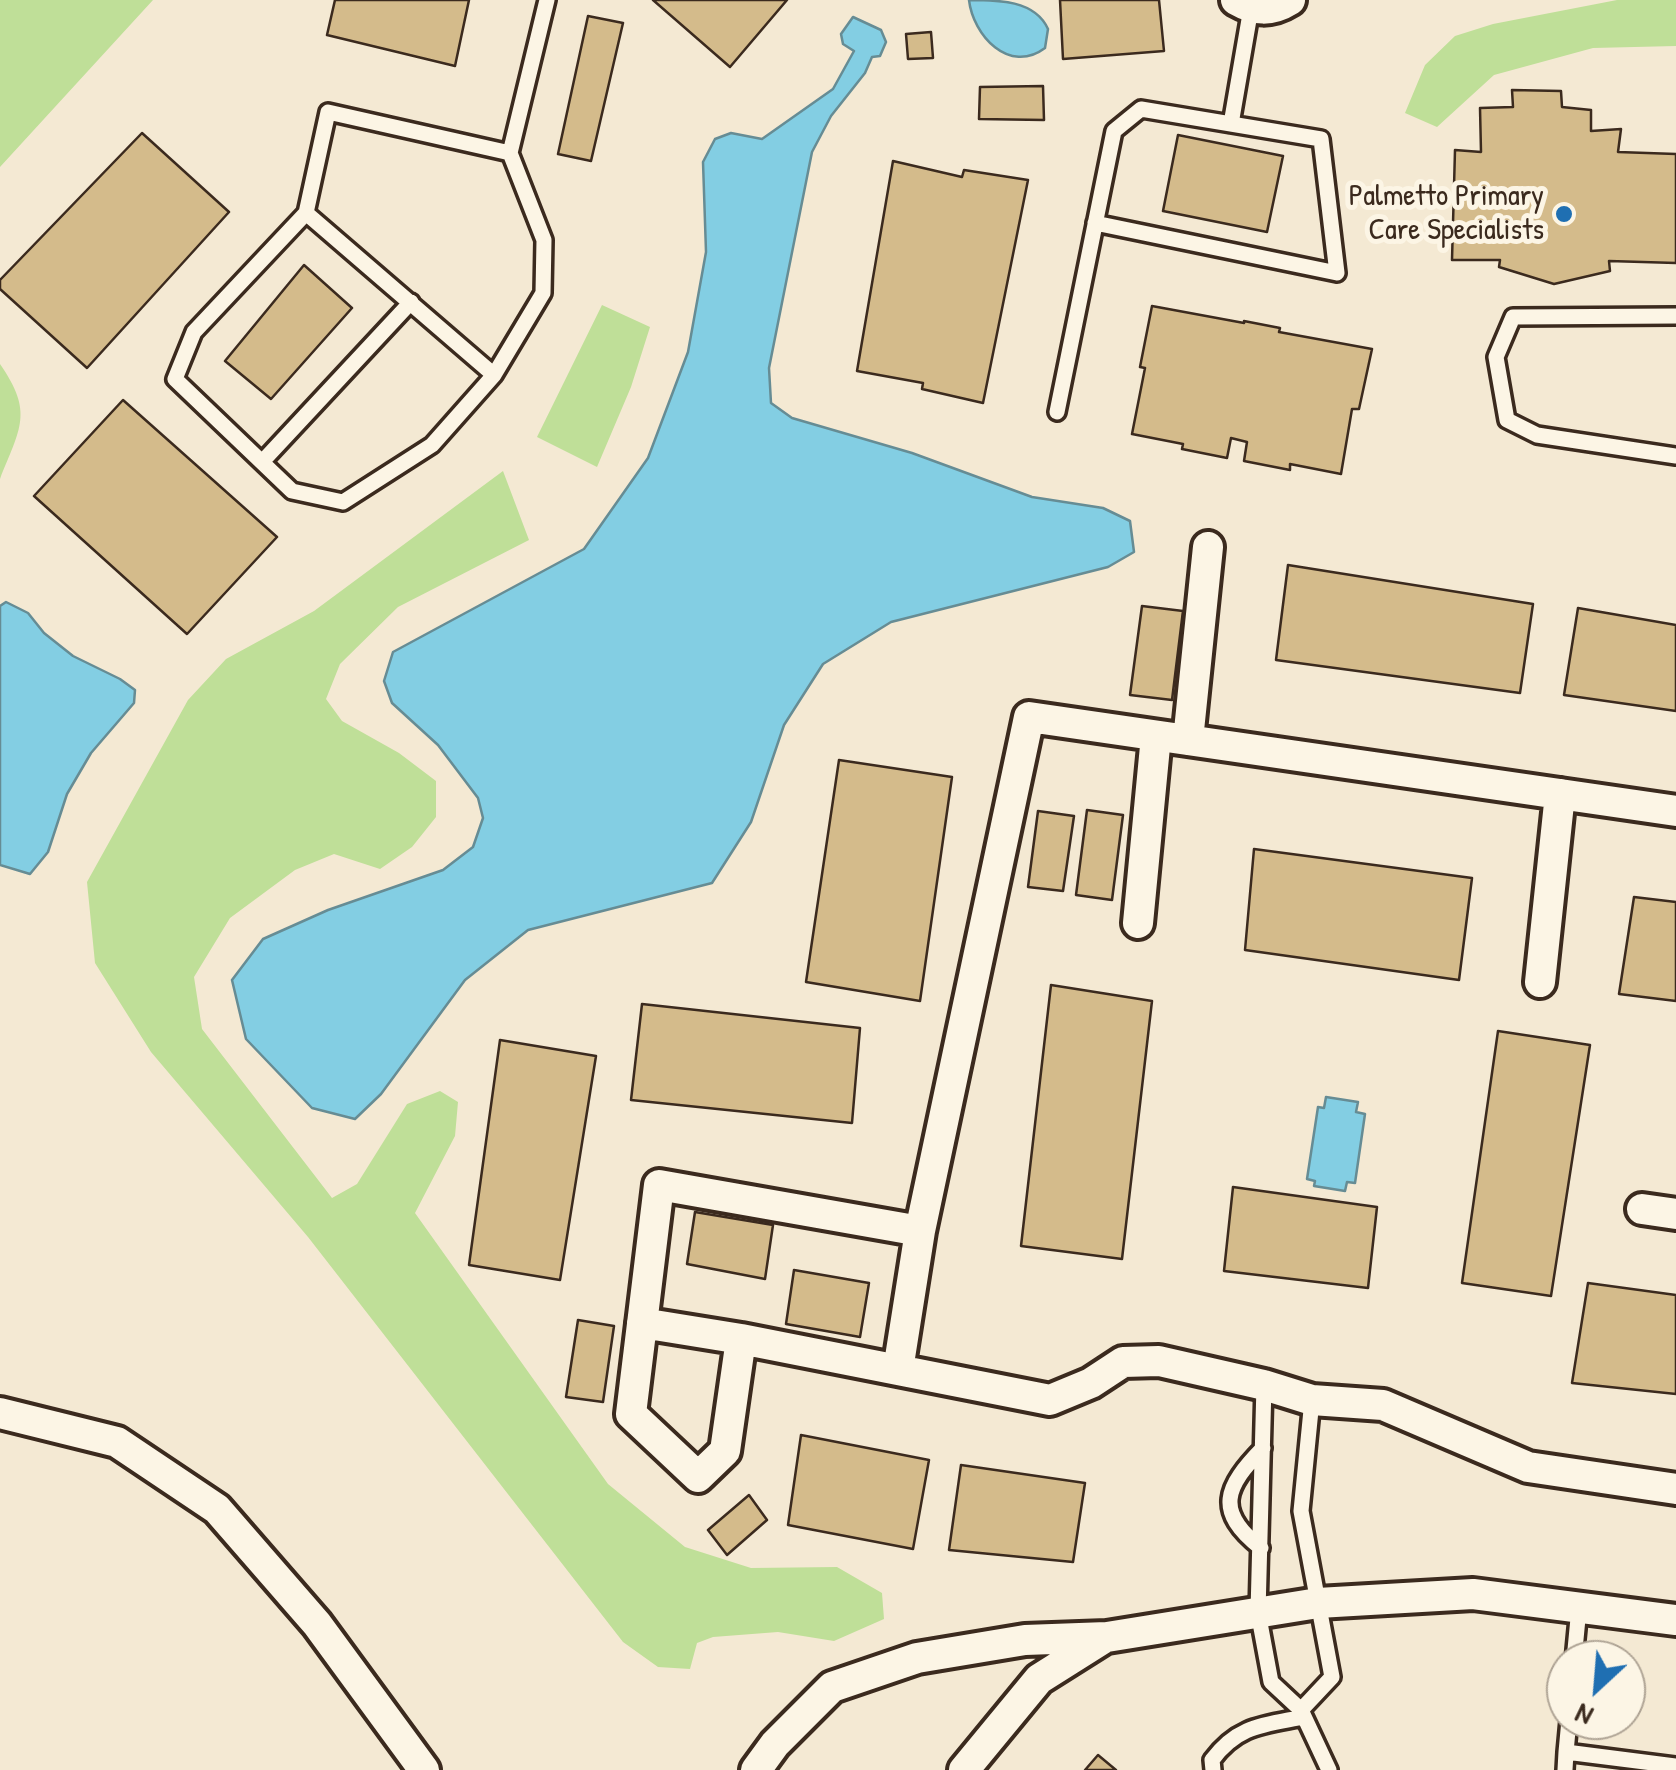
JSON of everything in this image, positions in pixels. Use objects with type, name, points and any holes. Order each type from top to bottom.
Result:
[{"type":"street","points":[[1243,4],[1276,8],[1290,0]]},
{"type":"street","points":[[1188,740],[1208,547]]},
{"type":"street","points":[[898,1370],[920,1231],[1029,718],[1676,811]]},
{"type":"street","points":[[1138,923],[1156,736]]},
{"type":"street","points":[[1540,982],[1560,794]]},
{"type":"street","points":[[740,1339],[726,1452],[698,1476],[631,1414],[659,1185],[920,1231]]},
{"type":"street","points":[[1642,1208],[1676,1214]]},
{"type":"street","points":[[642,1323],[1050,1400],[1091,1384],[1123,1362],[1159,1361],[1264,1384],[1312,1400],[1383,1404],[1528,1467],[1676,1490]]},
{"type":"street","points":[[0,1413],[117,1442],[217,1509],[317,1624],[424,1770]]},
{"type":"street","points":[[756,1770],[775,1744],[832,1686],[917,1658],[1025,1640],[1107,1637],[1318,1603],[1474,1594],[1676,1620]]},
{"type":"street","points":[[964,1770],[1039,1679],[1107,1637]]},
{"type":"lane","points":[[510,153],[328,112],[306,213],[194,332],[175,379],[292,491],[343,502],[432,445],[494,375],[542,293],[544,240],[510,153],[547,0]]},
{"type":"lane","points":[[1231,124],[1243,4]]},
{"type":"lane","points":[[1058,412],[1114,132],[1141,109],[1321,138],[1336,273],[1096,223]]},
{"type":"lane","points":[[306,213],[494,375]]},
{"type":"lane","points":[[262,462],[411,302]]},
{"type":"lane","points":[[1676,316],[1514,317],[1496,357],[1507,420],[1537,434],[1676,456]]},
{"type":"lane","points":[[1264,1384],[1258,1612],[1272,1682],[1302,1714],[1329,1770]]},
{"type":"lane","points":[[1213,1770],[1212,1760],[1226,1741],[1246,1729],[1302,1714],[1332,1677],[1301,1511],[1312,1400]]},
{"type":"lane","points":[[1262,1548],[1242,1532],[1231,1516],[1230,1491],[1243,1468],[1263,1448]]},
{"type":"lane","points":[[1576,1640],[1579,1608]]},
{"type":"lane","points":[[1565,1770],[1567,1740]]},
{"type":"lane","points":[[1566,1752],[1676,1766]]},
{"type":"green space","points":[[0,0],[153,0],[0,167]]},
{"type":"green space","points":[[1617,0],[1676,0],[1676,46],[1593,48],[1494,75],[1437,127],[1405,113],[1425,65],[1455,36],[1493,24]]},
{"type":"green space","points":[[602,305],[650,327],[631,387],[597,467],[537,437]]},
{"type":"green space","points":[[0,364],[17,395],[20,421],[0,479]]},
{"type":"green space","points":[[503,471],[529,540],[398,607],[340,664],[326,699],[342,721],[399,753],[436,781],[436,817],[412,847],[380,869],[334,854],[295,870],[230,918],[194,977],[202,1029],[332,1198],[357,1184],[407,1104],[440,1091],[458,1102],[455,1136],[415,1213],[608,1484],[685,1547],[751,1568],[837,1567],[882,1593],[884,1619],[834,1641],[778,1632],[713,1637],[697,1643],[690,1669],[658,1667],[623,1642],[308,1237],[151,1052],[95,963],[87,882],[188,700],[226,659],[314,611]]},
{"type":"water","points":[[969,0],[1014,4],[1034,12],[1048,29],[1045,48],[1032,55],[1006,54],[985,38]]},
{"type":"water","points":[[853,17],[881,30],[886,42],[880,56],[872,57],[865,73],[831,116],[812,152],[769,368],[771,403],[792,418],[912,453],[1032,497],[1103,508],[1130,521],[1134,552],[1108,567],[891,622],[823,664],[784,725],[751,822],[712,883],[528,930],[465,980],[381,1094],[355,1119],[312,1108],[246,1039],[232,980],[263,939],[328,910],[443,870],[473,847],[483,818],[478,798],[438,745],[392,703],[384,681],[393,652],[584,549],[648,458],[688,352],[706,252],[703,162],[715,139],[731,133],[762,139],[833,89],[854,51],[843,44],[841,34]]},
{"type":"water","points":[[6,602],[28,613],[44,633],[73,656],[135,690],[134,703],[91,753],[67,794],[48,852],[30,874],[0,865],[0,606]]},
{"type":"water","points":[[1326,1097],[1358,1102],[1356,1112],[1365,1114],[1355,1183],[1347,1182],[1345,1191],[1314,1186],[1315,1181],[1307,1179],[1318,1107],[1324,1108]]},
{"type":"building","points":[[335,0],[469,0],[455,66],[327,35]]},
{"type":"building","points":[[653,0],[787,0],[730,67]]},
{"type":"building","points":[[1060,0],[1159,0],[1164,51],[1063,59]]},
{"type":"building","points":[[588,16],[623,23],[591,161],[558,154]]},
{"type":"building","points":[[931,32],[933,58],[908,59],[906,34]]},
{"type":"building","points":[[1043,86],[1044,120],[979,119],[980,87]]},
{"type":"building","name":"Palmetto Primary Care Specialists","points":[[1512,90],[1561,91],[1562,107],[1591,110],[1591,131],[1621,129],[1618,152],[1676,154],[1676,263],[1609,261],[1610,271],[1554,284],[1499,267],[1500,260],[1452,260],[1455,150],[1481,152],[1480,108],[1513,107]]},
{"type":"building","points":[[142,133],[229,212],[87,368],[0,289],[0,280]]},
{"type":"building","points":[[1178,135],[1283,156],[1267,232],[1163,211]]},
{"type":"building","points":[[893,161],[962,177],[964,170],[1028,180],[983,403],[922,389],[923,383],[857,371]]},
{"type":"building","points":[[304,265],[352,308],[271,399],[225,361]]},
{"type":"building","points":[[1152,306],[1372,349],[1359,409],[1352,409],[1341,474],[1290,464],[1290,470],[1244,461],[1247,442],[1231,438],[1227,458],[1132,434]]},
{"type":"building","points":[[123,400],[277,537],[187,634],[34,496]]},
{"type":"building","points":[[1288,565],[1533,604],[1520,693],[1276,660]]},
{"type":"building","points":[[1142,606],[1183,611],[1172,700],[1130,695]]},
{"type":"building","points":[[1578,608],[1676,625],[1676,711],[1564,695]]},
{"type":"building","points":[[839,760],[952,777],[920,1001],[806,982]]},
{"type":"building","points":[[1087,810],[1123,815],[1112,900],[1076,895]]},
{"type":"building","points":[[1038,811],[1074,816],[1063,891],[1028,887]]},
{"type":"building","points":[[1254,849],[1472,878],[1459,980],[1245,950]]},
{"type":"building","points":[[1634,897],[1676,902],[1676,1001],[1619,994]]},
{"type":"building","points":[[1051,985],[1152,1001],[1122,1259],[1021,1246]]},
{"type":"building","points":[[642,1004],[860,1028],[852,1123],[631,1100]]},
{"type":"building","points":[[1498,1031],[1590,1045],[1551,1296],[1462,1283]]},
{"type":"building","points":[[500,1040],[596,1056],[560,1280],[469,1265]]},
{"type":"building","points":[[1233,1187],[1377,1207],[1368,1288],[1224,1271]]},
{"type":"building","points":[[695,1212],[773,1225],[765,1279],[687,1264]]},
{"type":"building","points":[[794,1270],[869,1283],[860,1337],[786,1324]]},
{"type":"building","points":[[1588,1283],[1676,1295],[1676,1394],[1572,1383]]},
{"type":"building","points":[[578,1320],[614,1326],[603,1402],[566,1397]]},
{"type":"building","points":[[801,1435],[929,1460],[913,1549],[788,1525]]},
{"type":"building","points":[[961,1465],[1085,1483],[1073,1562],[949,1550]]},
{"type":"building","points":[[749,1495],[767,1520],[727,1555],[708,1530]]},
{"type":"building","points":[[1098,1755],[1116,1770],[1085,1770]]},
{"type":"place","name":"Palmetto Primary Care Specialists","points":[[1564,214]]}]
